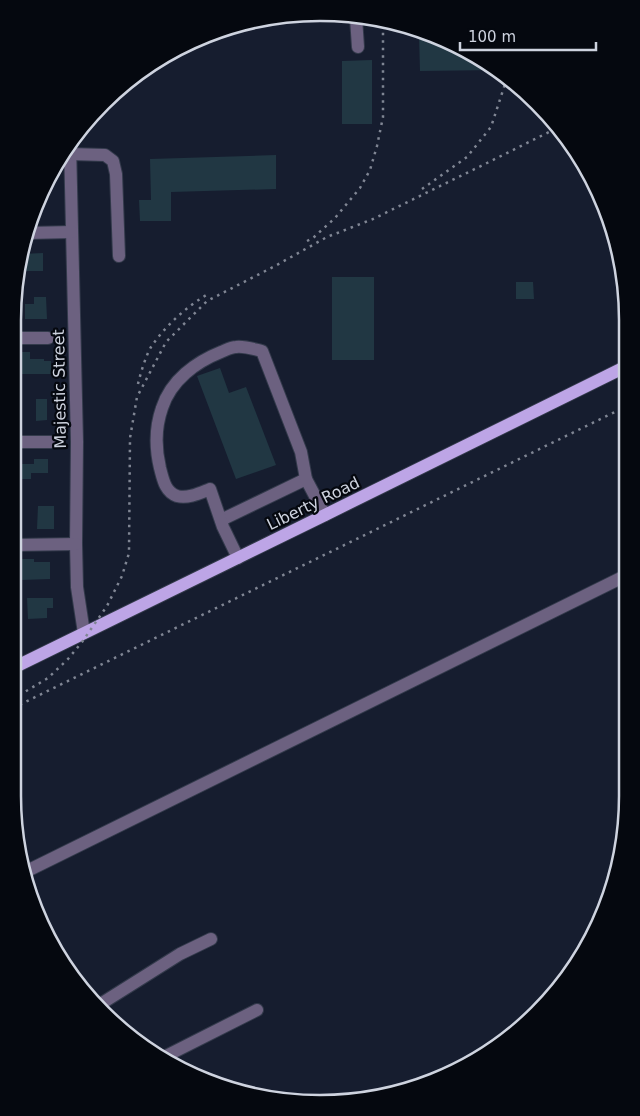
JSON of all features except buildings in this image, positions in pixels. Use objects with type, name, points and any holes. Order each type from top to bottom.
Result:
[{"type":"main road","name":"Liberty Road","points":[[21,664],[619,370]]},
{"type":"street","points":[[356,24],[358,47]]},
{"type":"street","points":[[75,150],[105,155],[113,162],[116,174],[120,256]]},
{"type":"street","name":"Majestic Street","points":[[70,157],[77,442],[77,587],[84,633]]},
{"type":"street","points":[[34,232],[72,232]]},
{"type":"street","points":[[21,338],[48,338]]},
{"type":"street","points":[[238,558],[210,489],[186,497],[176,496],[168,490],[164,481],[156,450],[157,425],[167,395],[189,370],[207,357],[234,347],[262,351],[301,452],[306,479],[325,515]]},
{"type":"street","points":[[21,442],[51,442]]},
{"type":"street","points":[[221,520],[306,479]]},
{"type":"street","points":[[21,545],[76,544]]},
{"type":"street","points":[[30,869],[619,579]]},
{"type":"street","points":[[104,1002],[180,954],[211,940]]},
{"type":"street","points":[[170,1054],[257,1010]]},
{"type":"railway","points":[[307,241],[335,218],[360,188],[370,170],[383,117],[383,28]]},
{"type":"railway","points":[[422,189],[467,157],[491,127],[505,85]]},
{"type":"railway","points":[[21,694],[48,678],[68,659],[107,606],[122,576],[129,553],[130,438],[137,397],[166,342],[207,301],[327,237],[373,219],[551,131]]},
{"type":"railway","points":[[138,384],[147,355],[157,339],[177,318],[208,294]]},
{"type":"railway","points":[[21,704],[619,410]]}]
